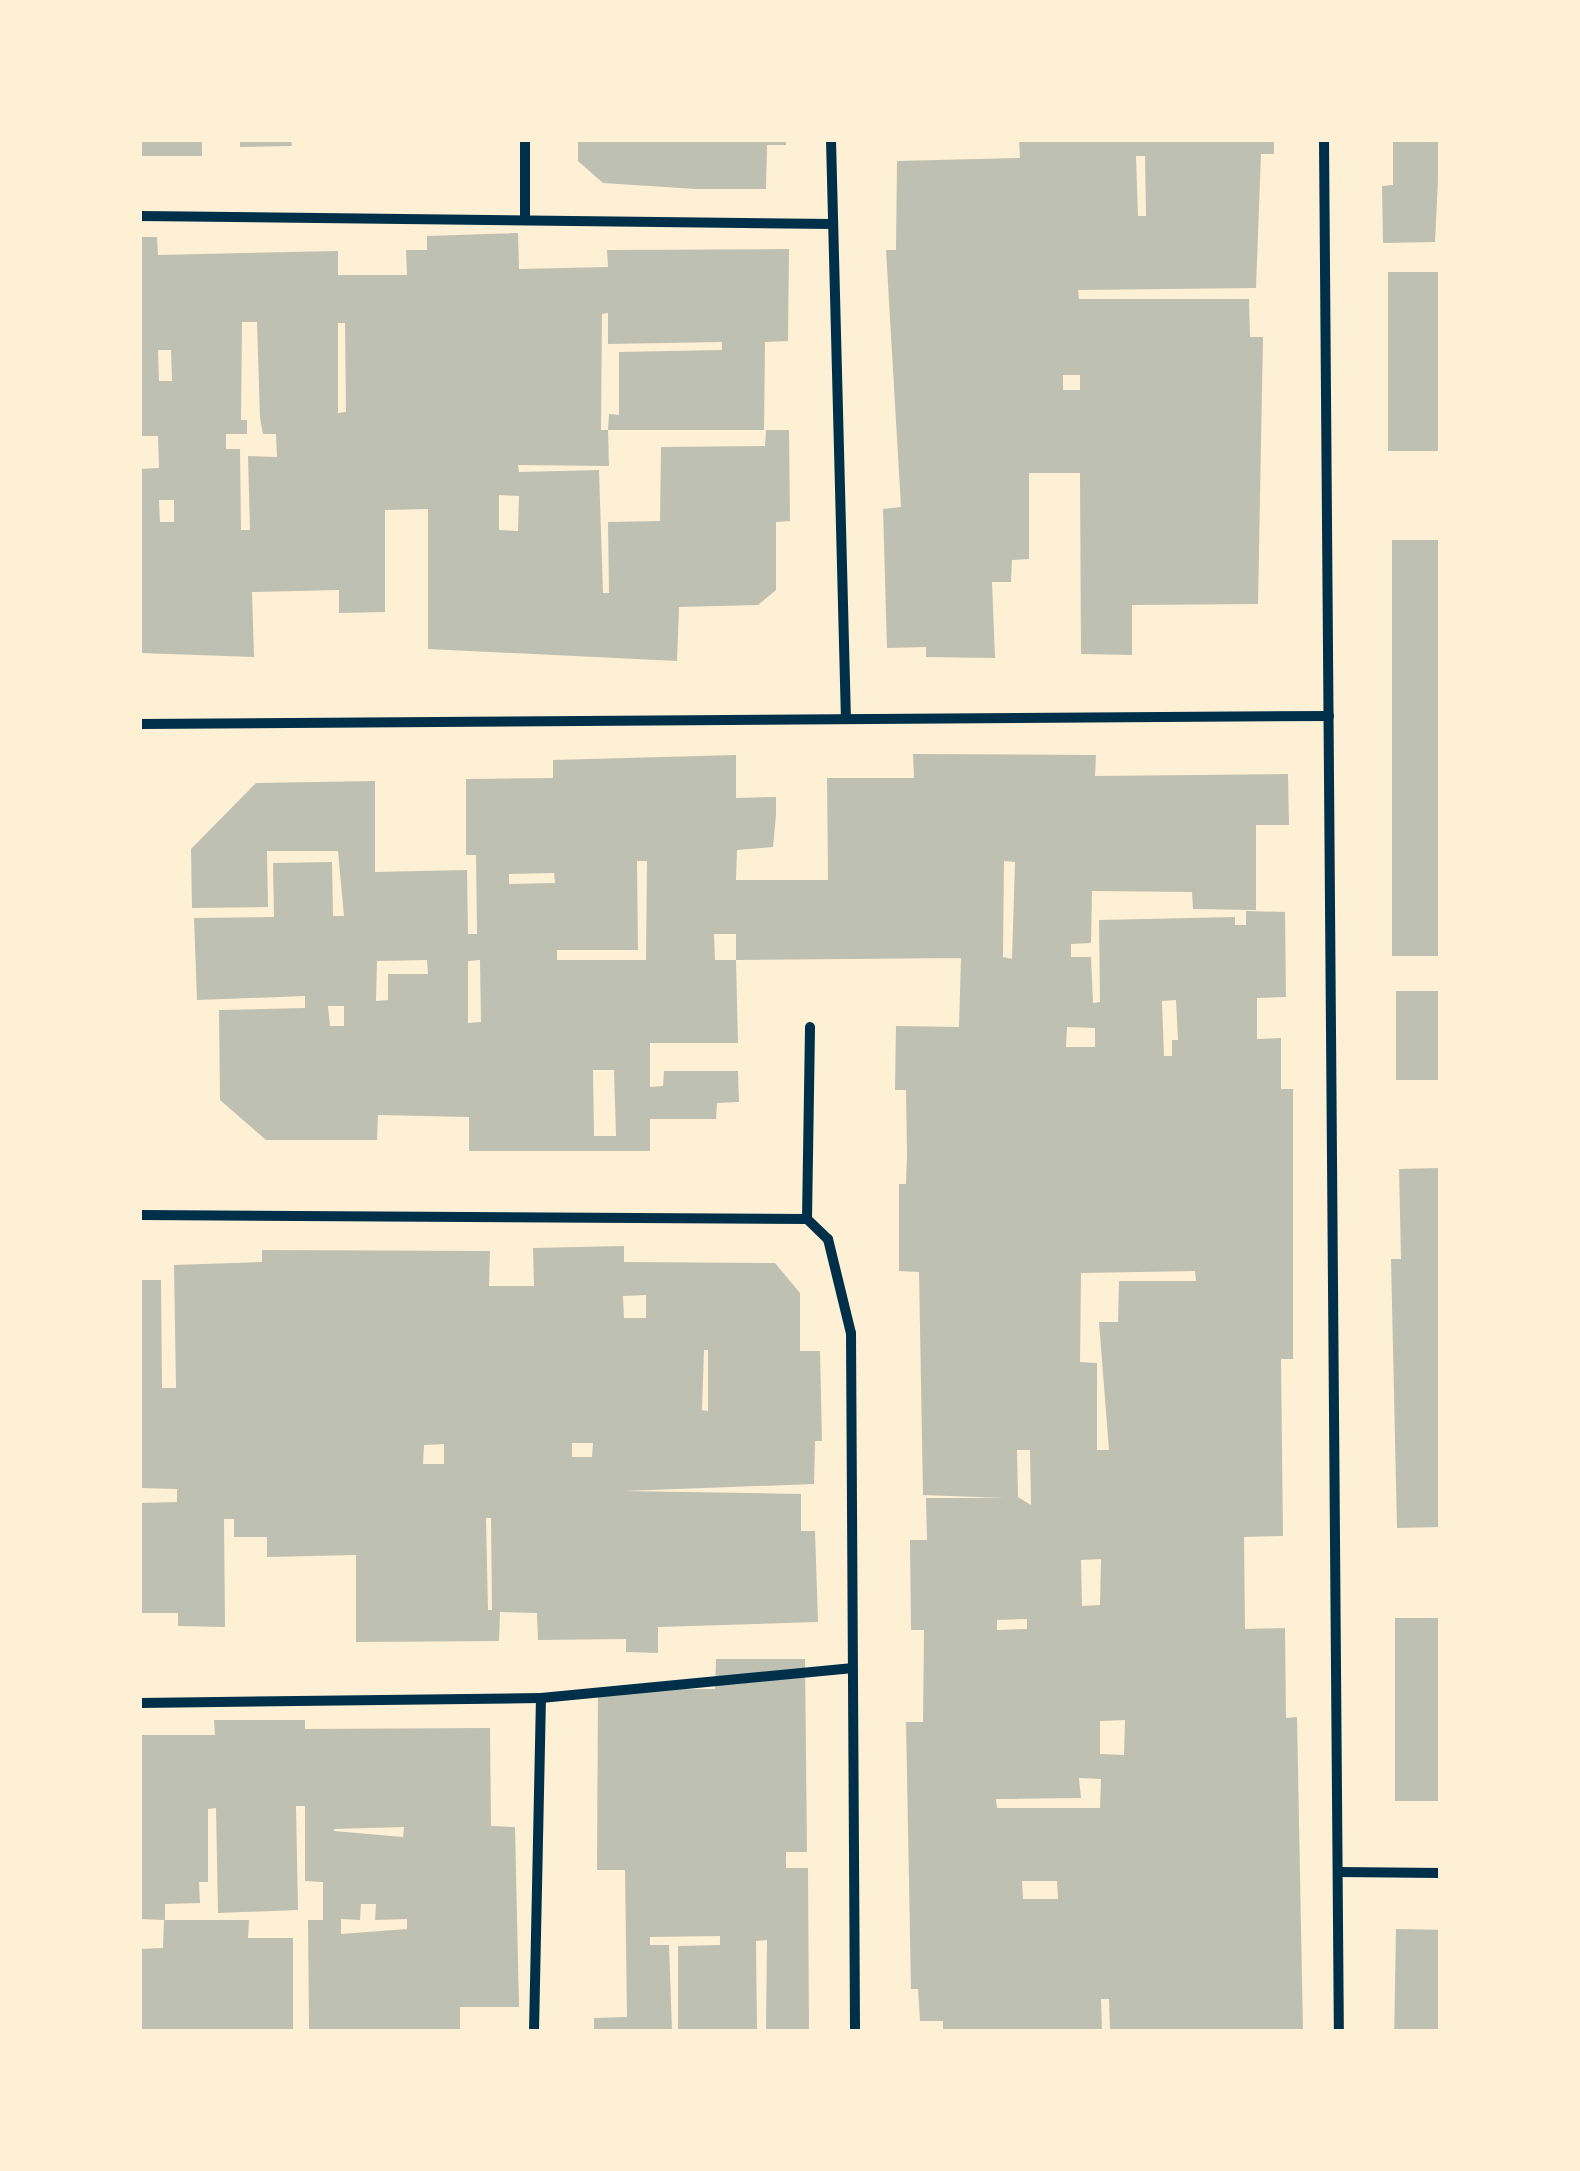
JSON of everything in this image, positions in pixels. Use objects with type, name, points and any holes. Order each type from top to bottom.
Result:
[{"type":"street","points":[[525,140],[525,217]]},
{"type":"street","points":[[831,140],[846,719]]},
{"type":"street","points":[[1324,140],[1340,2031]]},
{"type":"street","points":[[140,216],[525,217],[832,224]]},
{"type":"street","points":[[140,724],[1329,716]]},
{"type":"street","points":[[807,1219],[810,1027]]},
{"type":"street","points":[[140,1216],[807,1219],[828,1239],[851,1333],[855,2031]]},
{"type":"street","points":[[140,1704],[541,1698],[851,1668]]},
{"type":"street","points":[[534,2031],[541,1698]]},
{"type":"street","points":[[1339,1872],[1440,1873]]},
{"type":"building","points":[[140,140],[202,140],[202,156],[140,156]]},
{"type":"building","points":[[240,140],[291,140],[292,146],[240,147]]},
{"type":"building","points":[[578,140],[786,140],[786,145],[767,145],[766,189],[696,189],[603,183],[578,161]]},
{"type":"building","points":[[1019,140],[1274,140],[1274,154],[1261,154],[1256,288],[1078,290],[1079,299],[1249,299],[1250,337],[1263,337],[1258,604],[1132,605],[1132,655],[1081,654],[1080,473],[1029,473],[1029,559],[1012,560],[1011,582],[992,582],[995,658],[926,657],[926,647],[887,648],[883,509],[901,507],[886,250],[896,250],[897,161],[1020,158]],"holes":[[[1136,156],[1145,156],[1146,216],[1138,216]],[[1063,375],[1080,375],[1080,390],[1063,390]]]},
{"type":"building","points":[[1393,140],[1440,140],[1435,242],[1383,243],[1382,186],[1393,185]]},
{"type":"building","points":[[518,233],[519,269],[608,267],[607,250],[789,249],[788,341],[765,342],[764,430],[608,430],[609,466],[518,465],[519,472],[599,470],[603,593],[609,593],[608,522],[660,521],[661,447],[765,446],[766,430],[789,430],[790,521],[776,522],[776,590],[758,605],[679,607],[677,661],[428,649],[428,509],[385,510],[385,612],[339,613],[339,590],[252,592],[254,657],[140,653],[140,469],[159,468],[158,436],[140,436],[140,237],[157,237],[158,255],[338,251],[338,275],[407,275],[406,250],[427,250],[427,236]],"holes":[[[608,313],[608,344],[722,342],[722,350],[619,352],[619,415],[609,414],[608,430],[601,430],[602,314]],[[242,322],[257,322],[260,418],[263,434],[276,434],[277,457],[248,456],[250,530],[241,530],[240,449],[226,449],[226,434],[247,434],[247,420],[241,420]],[[338,323],[345,323],[346,412],[338,413]],[[158,350],[171,350],[172,381],[159,381]],[[499,495],[519,496],[518,531],[499,530]],[[159,500],[174,500],[174,522],[160,522]]]},
{"type":"building","points":[[1388,272],[1440,272],[1440,451],[1388,451]]},
{"type":"building","points":[[1392,540],[1440,540],[1440,956],[1392,956]]},
{"type":"building","points":[[913,754],[1096,755],[1095,776],[1288,774],[1289,825],[1256,825],[1256,910],[1193,909],[1192,892],[1092,891],[1091,943],[1071,944],[1071,957],[1091,957],[1093,1003],[1100,1002],[1099,920],[1235,917],[1235,925],[1246,925],[1246,911],[1285,912],[1286,997],[1257,998],[1257,1039],[1281,1038],[1281,1089],[1293,1089],[1293,1359],[1281,1359],[1283,1536],[1244,1537],[1245,1629],[1285,1628],[1286,1718],[1297,1717],[1303,2031],[1110,2031],[1109,1999],[1101,1999],[1102,2031],[943,2031],[943,2021],[920,2021],[918,1989],[911,1989],[906,1722],[923,1722],[924,1630],[911,1630],[910,1540],[927,1540],[926,1498],[1005,1498],[923,1495],[919,1272],[899,1271],[899,1184],[906,1184],[907,1155],[906,1090],[895,1090],[896,1026],[959,1027],[961,958],[736,960],[738,1043],[650,1043],[650,1087],[663,1086],[664,1071],[738,1071],[739,1102],[717,1103],[716,1119],[650,1119],[650,1151],[469,1151],[469,1117],[378,1115],[377,1140],[266,1140],[220,1100],[219,1010],[305,1008],[305,996],[197,1000],[194,918],[274,917],[273,863],[332,862],[333,916],[344,916],[338,851],[267,851],[268,907],[192,908],[191,849],[256,783],[375,781],[375,872],[467,870],[468,934],[477,934],[476,855],[466,855],[466,779],[553,778],[553,760],[736,755],[736,798],[776,797],[776,815],[773,847],[737,850],[736,880],[828,880],[827,778],[914,778]],"holes":[[[637,861],[647,861],[646,960],[557,960],[557,950],[638,950]],[[1004,861],[1015,862],[1012,959],[1003,957]],[[554,873],[555,883],[509,884],[509,874]],[[714,934],[736,934],[736,960],[715,960]],[[427,960],[428,974],[388,974],[388,1000],[376,1001],[377,961]],[[480,960],[481,1022],[468,1023],[468,961]],[[1176,1000],[1178,1040],[1172,1040],[1172,1056],[1164,1056],[1162,1001]],[[328,1006],[344,1006],[344,1026],[330,1026]],[[1067,1027],[1095,1028],[1095,1047],[1066,1047]],[[593,1070],[614,1070],[616,1136],[594,1136]],[[1195,1271],[1196,1281],[1119,1281],[1118,1322],[1099,1322],[1109,1450],[1097,1450],[1097,1363],[1080,1362],[1081,1273]],[[1017,1450],[1030,1450],[1031,1505],[1018,1497]],[[1101,1559],[1100,1605],[1082,1606],[1081,1560]],[[1027,1619],[1027,1629],[997,1630],[997,1620]],[[1125,1720],[1124,1755],[1100,1754],[1100,1721]],[[1079,1778],[1101,1779],[1100,1808],[997,1808],[996,1799],[1081,1798]],[[1022,1881],[1057,1881],[1058,1899],[1023,1899]]]},
{"type":"building","points":[[1396,991],[1440,991],[1440,1080],[1396,1080]]},
{"type":"building","points":[[1438,1168],[1440,1527],[1397,1528],[1391,1259],[1401,1259],[1399,1169]]},
{"type":"building","points":[[624,1246],[624,1262],[775,1263],[800,1293],[800,1351],[820,1351],[822,1441],[815,1441],[814,1484],[624,1491],[801,1494],[801,1531],[815,1531],[818,1622],[658,1627],[658,1653],[626,1652],[626,1639],[538,1640],[537,1613],[500,1612],[499,1641],[356,1642],[356,1555],[267,1557],[267,1537],[234,1537],[234,1519],[224,1519],[225,1627],[178,1626],[178,1613],[140,1613],[140,1503],[177,1502],[177,1489],[140,1488],[140,1280],[161,1280],[162,1388],[176,1388],[174,1265],[262,1262],[262,1250],[490,1251],[489,1286],[534,1286],[533,1248]],"holes":[[[646,1295],[646,1318],[624,1318],[623,1296]],[[704,1350],[708,1350],[708,1411],[702,1410]],[[572,1443],[593,1443],[592,1457],[572,1457]],[[444,1444],[444,1464],[423,1464],[424,1445]],[[486,1518],[491,1518],[492,1610],[488,1610]]]},
{"type":"building","points":[[1395,1618],[1440,1618],[1440,1801],[1395,1801]]},
{"type":"building","points":[[716,1659],[805,1659],[807,1852],[786,1852],[786,1868],[808,1868],[809,2031],[766,2031],[767,1940],[756,1941],[757,2031],[678,2031],[678,1946],[720,1945],[720,1936],[650,1937],[650,1945],[669,1945],[672,2031],[594,2031],[594,2018],[627,2017],[625,1870],[597,1870],[598,1690],[715,1689]]},
{"type":"building","points":[[214,1720],[305,1720],[305,1729],[490,1728],[491,1826],[515,1827],[519,2007],[460,2007],[460,2031],[309,2031],[308,1920],[323,1920],[323,1882],[305,1881],[305,1806],[296,1806],[298,1910],[218,1913],[216,1808],[208,1809],[208,1882],[199,1882],[200,1903],[165,1904],[165,1920],[249,1920],[248,1938],[293,1938],[293,2031],[140,2031],[140,1949],[163,1948],[164,1920],[140,1919],[140,1735],[215,1735]],"holes":[[[404,1827],[403,1837],[334,1831],[334,1829]],[[361,1904],[376,1904],[375,1920],[407,1919],[407,1929],[341,1934],[341,1919],[360,1920]]]},
{"type":"building","points":[[1396,1929],[1440,1930],[1438,2031],[1394,2031]]}]
